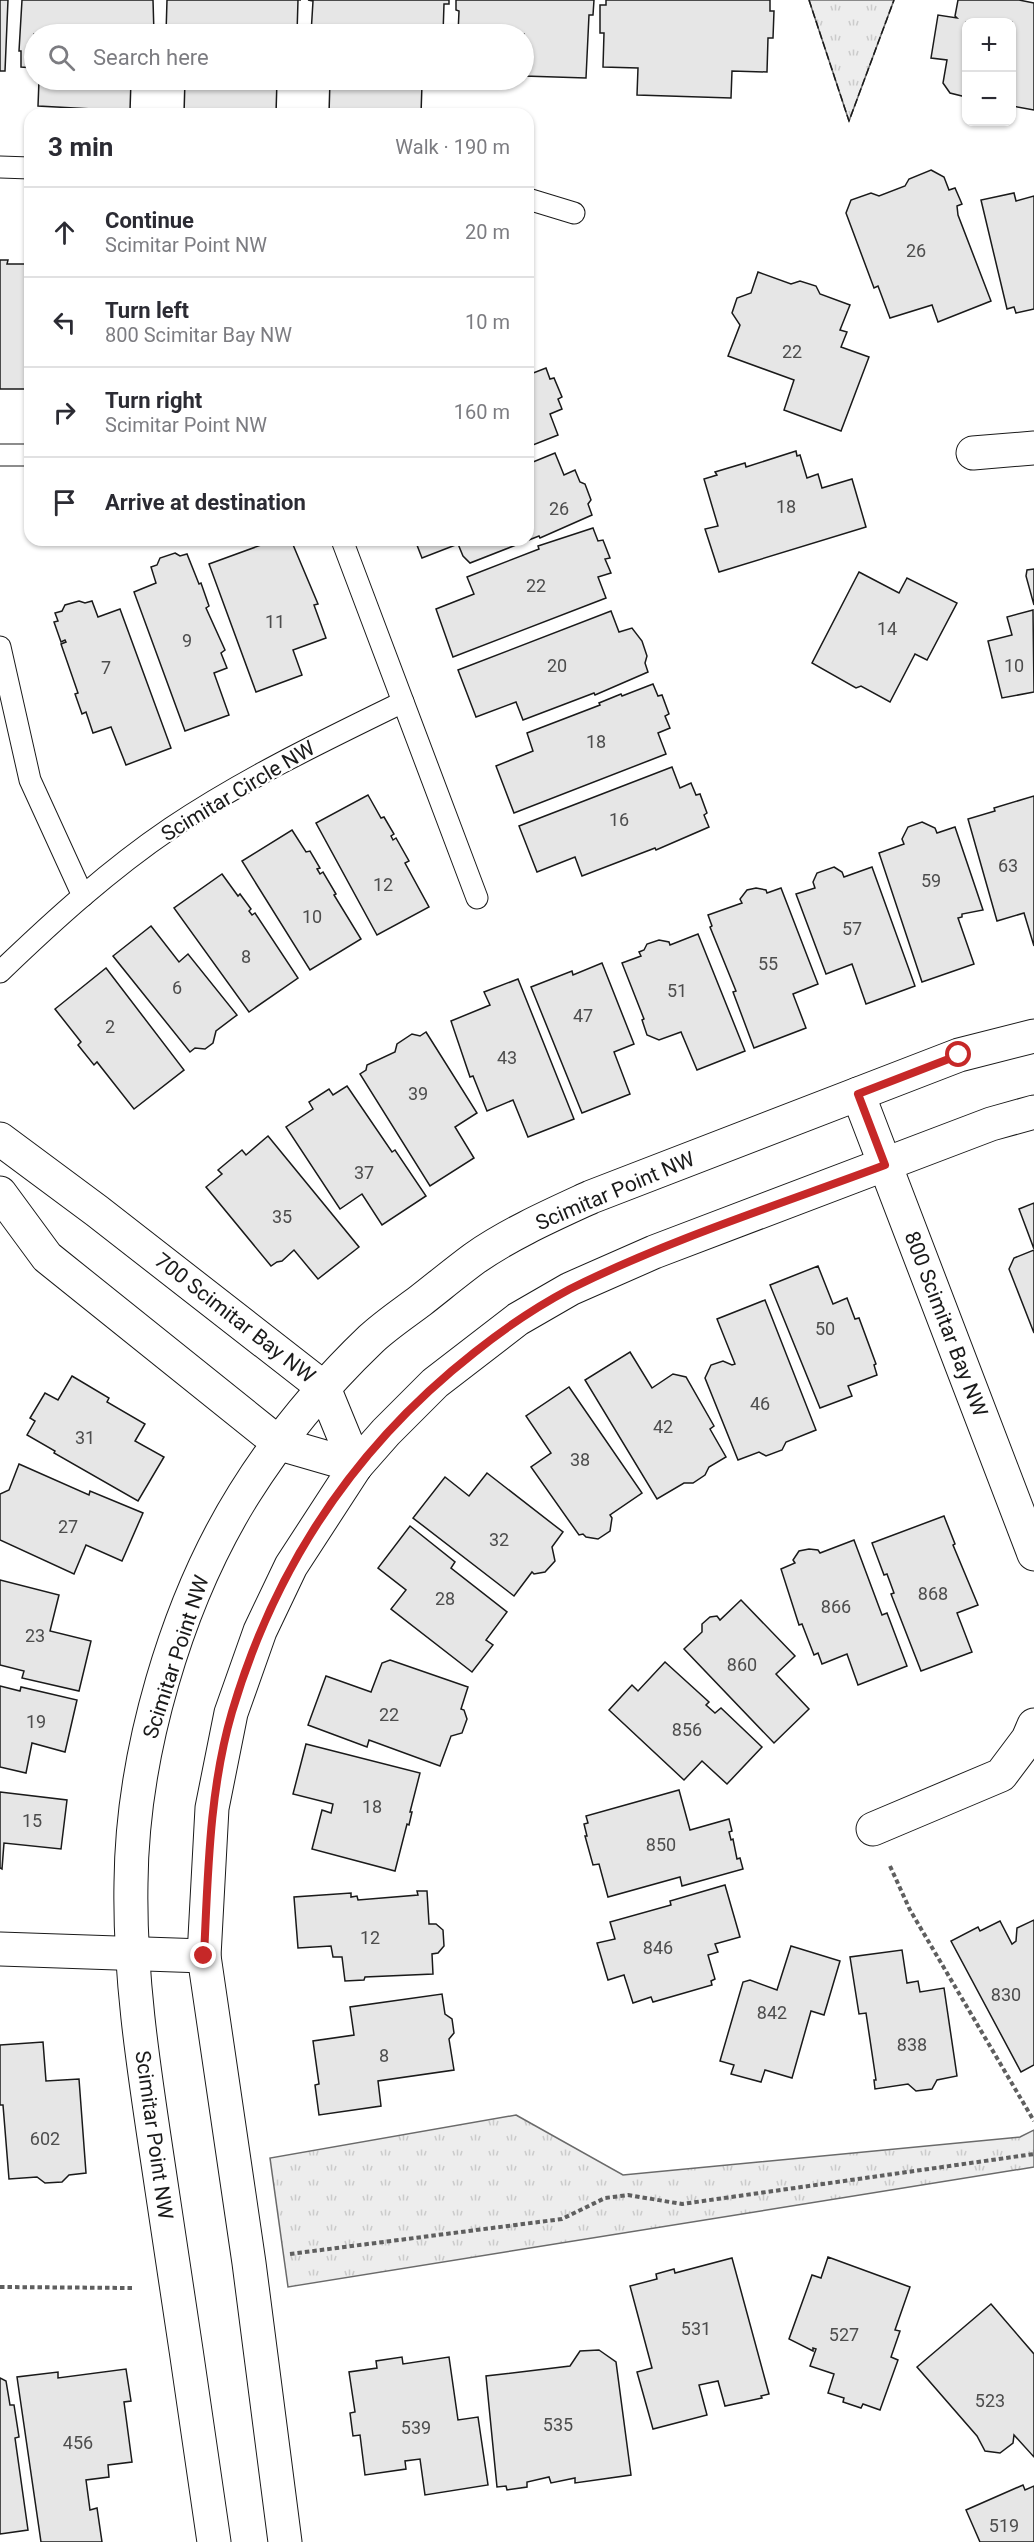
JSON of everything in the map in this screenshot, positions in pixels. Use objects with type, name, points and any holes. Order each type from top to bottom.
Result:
[{"type":"street","points":[[974,453],[1034,448]]},
{"type":"street","name":"Scimitar Point NW","points":[[214,2542],[141,2048],[132,1954],[130,1879],[136,1803],[148,1733],[178,1634],[206,1565],[244,1494],[324,1388],[374,1336],[477,1257],[535,1224],[591,1197],[959,1055],[1034,1036]]},
{"type":"street","name":"800 Scimitar Bay NW","points":[[858,1094],[1034,1554]]},
{"type":"street","points":[[285,2542],[249,2263],[204,1956],[212,1808],[231,1713],[260,1631],[291,1566],[356,1466],[435,1383],[518,1319],[570,1289],[654,1252],[991,1124],[1034,1112]]},
{"type":"street","name":"700 Scimitar Bay NW","points":[[0,1140],[97,1211],[324,1388],[356,1466]]},
{"type":"street","points":[[0,1193],[47,1257],[280,1444],[356,1466]]},
{"type":"street","points":[[873,1829],[1001,1775],[1028,1739],[1034,1725]]},
{"type":"street","points":[[0,1949],[204,1956]]},
{"type":"lane","points":[[0,167],[24,168]]},
{"type":"lane","points":[[534,201],[574,213]]},
{"type":"lane","points":[[0,455],[24,455]]},
{"type":"lane","points":[[344,546],[477,898]]},
{"type":"lane","points":[[0,647],[30,780],[83,896]]},
{"type":"lane","name":"Scimitar Circle NW","points":[[0,972],[83,896],[170,829],[250,779],[403,702]]},
{"type":"path","points":[[873,1829],[910,1910],[1034,2121]]},
{"type":"path","points":[[281,2255],[562,2219],[605,2198],[628,2195],[682,2204],[1034,2154]]},
{"type":"path","points":[[0,2287],[143,2288]]},
{"type":"green space","points":[[809,0],[894,0],[849,121]]},
{"type":"green space","points":[[516,2115],[623,2175],[1020,2137],[1034,2130],[1034,2167],[288,2287],[270,2158]]},
{"type":"building","points":[[0,0],[8,0],[5,71],[0,71]]},
{"type":"building","points":[[22,0],[153,0],[154,24],[24,24],[24,67],[21,67],[21,51],[19,51]]},
{"type":"building","points":[[167,0],[298,0],[297,24],[166,24]]},
{"type":"building","points":[[308,0],[449,0],[449,4],[444,4],[443,24],[312,24],[313,1]]},
{"type":"building","points":[[456,0],[594,0],[593,15],[589,15],[586,78],[534,76],[534,24],[458,24],[459,11],[456,10]]},
{"type":"building","points":[[606,0],[770,0],[770,11],[774,11],[773,38],[768,38],[767,72],[732,71],[731,98],[637,95],[638,68],[603,67],[604,33],[600,33],[600,5],[606,5]]},
{"type":"building","points":[[958,0],[1019,0],[1034,3],[1034,110],[1016,107],[1016,18],[962,18],[962,96],[950,93],[943,83],[947,60],[931,58],[938,15],[957,18],[955,16]]},
{"type":"building","points":[[39,90],[131,90],[130,108],[38,106]]},
{"type":"building","points":[[185,90],[277,90],[276,108],[184,108]]},
{"type":"building","points":[[330,90],[422,90],[421,108],[329,108]]},
{"type":"building","points":[[931,170],[944,177],[949,190],[955,188],[962,204],[957,206],[958,215],[991,301],[938,322],[932,305],[890,318],[878,286],[874,288],[846,213],[851,200],[871,193],[879,196],[905,186],[909,179]]},
{"type":"building","points":[[1014,193],[1016,201],[1034,196],[1034,309],[1016,313],[1014,307],[1007,309],[981,200]]},
{"type":"building","points":[[0,260],[8,260],[7,264],[24,264],[24,389],[0,389]]},
{"type":"building","points":[[758,272],[791,284],[800,281],[816,286],[820,294],[850,305],[840,330],[847,332],[841,347],[869,357],[841,431],[784,410],[794,380],[728,356],[740,325],[732,313],[737,298],[751,293]]},
{"type":"building","points":[[546,368],[550,379],[554,378],[562,397],[558,399],[562,409],[550,414],[558,435],[534,445],[534,373]]},
{"type":"building","points":[[796,451],[797,456],[800,455],[807,478],[818,474],[822,488],[852,479],[866,527],[719,572],[705,529],[718,526],[704,479],[717,475],[715,472],[745,463],[746,467]]},
{"type":"building","points":[[555,453],[564,475],[575,470],[580,482],[585,484],[591,500],[588,504],[592,515],[540,538],[539,536],[534,538],[534,462]]},
{"type":"building","points":[[593,528],[598,541],[603,540],[610,558],[605,559],[611,573],[598,577],[606,598],[453,657],[436,609],[474,594],[467,577],[539,549],[538,546]]},
{"type":"building","points":[[258,546],[294,546],[318,604],[314,605],[326,638],[293,650],[302,675],[256,692],[209,564]]},
{"type":"building","points":[[417,546],[453,546],[422,558]]},
{"type":"building","points":[[459,546],[513,546],[470,563],[463,556]]},
{"type":"building","points":[[175,553],[180,556],[187,554],[199,584],[201,583],[209,606],[206,608],[225,650],[221,653],[227,668],[214,673],[229,715],[185,731],[134,592],[156,583],[151,567],[157,565],[160,558]]},
{"type":"building","points":[[1034,569],[1034,605],[1026,576],[1027,570]]},
{"type":"building","points":[[859,572],[899,593],[907,578],[957,603],[927,660],[915,654],[890,702],[861,686],[856,688],[812,663]]},
{"type":"building","points":[[79,601],[85,603],[92,601],[98,617],[120,609],[171,748],[126,765],[111,727],[93,733],[86,712],[82,714],[75,694],[78,693],[61,644],[66,642],[65,640],[61,642],[54,622],[58,621],[55,613],[62,611],[65,605]]},
{"type":"building","points":[[1033,610],[1034,692],[1002,698],[988,641],[1012,635],[1007,617]]},
{"type":"building","points":[[611,611],[619,632],[632,628],[642,641],[647,656],[645,663],[648,672],[595,695],[594,693],[523,720],[516,702],[476,717],[458,670]]},
{"type":"building","points":[[653,684],[658,696],[662,695],[669,714],[665,716],[670,728],[658,733],[666,754],[514,813],[496,766],[533,751],[527,733],[600,705],[599,703],[621,694],[622,696]]},
{"type":"building","points":[[672,767],[680,788],[691,783],[696,795],[700,794],[709,827],[656,850],[655,848],[582,876],[575,857],[537,872],[519,826]]},
{"type":"building","points":[[368,795],[381,818],[384,817],[394,834],[391,836],[393,840],[396,838],[409,861],[405,863],[429,907],[377,935],[316,823]]},
{"type":"building","points":[[1034,796],[1034,946],[1024,913],[997,921],[968,819],[995,811],[994,808]]},
{"type":"building","points":[[922,822],[935,828],[937,833],[955,827],[983,910],[962,914],[962,917],[958,918],[974,964],[922,982],[879,853],[904,844],[902,839],[908,827]]},
{"type":"building","points":[[292,830],[306,852],[310,851],[320,868],[317,869],[320,874],[323,872],[361,939],[310,970],[242,861]]},
{"type":"building","points":[[834,867],[842,872],[844,877],[872,867],[915,986],[866,1004],[852,964],[826,974],[796,894],[815,888],[813,882],[817,873]]},
{"type":"building","points":[[222,874],[251,909],[249,911],[252,915],[255,913],[298,978],[249,1012],[174,908]]},
{"type":"building","points":[[756,888],[766,890],[767,893],[781,888],[818,984],[793,994],[806,1028],[754,1048],[733,992],[736,991],[710,927],[712,926],[708,915],[742,903],[740,899],[747,890]]},
{"type":"building","points":[[151,926],[179,962],[188,954],[237,1015],[216,1031],[213,1043],[205,1049],[195,1048],[190,1052],[113,956]]},
{"type":"building","points":[[698,934],[745,1051],[697,1070],[681,1032],[659,1040],[647,1035],[642,1020],[644,1019],[622,963],[641,956],[639,952],[644,950],[647,944],[659,940],[669,942],[670,945]]},
{"type":"building","points":[[602,963],[634,1044],[614,1052],[630,1094],[582,1113],[531,987],[572,971],[573,975]]},
{"type":"building","points":[[106,968],[184,1070],[134,1109],[97,1062],[94,1065],[78,1045],[81,1042],[55,1009]]},
{"type":"building","points":[[518,979],[574,1119],[528,1137],[513,1100],[487,1111],[473,1076],[470,1077],[451,1021],[490,1005],[484,992]]},
{"type":"building","points":[[426,1032],[477,1113],[455,1127],[474,1158],[430,1186],[360,1074],[366,1070],[367,1065],[395,1052],[397,1044],[412,1034],[420,1036]]},
{"type":"building","points":[[347,1086],[392,1152],[395,1150],[426,1196],[382,1225],[362,1194],[340,1209],[286,1127],[313,1109],[309,1102],[329,1089],[333,1095]]},
{"type":"building","points":[[268,1136],[359,1247],[318,1279],[294,1250],[282,1261],[271,1266],[206,1187],[222,1174],[218,1170],[242,1150],[246,1155]]},
{"type":"building","points":[[1034,1203],[1034,1249],[1019,1209]]},
{"type":"building","points":[[1034,1250],[1034,1333],[1009,1269],[1014,1258]]},
{"type":"building","points":[[818,1266],[833,1304],[847,1298],[855,1319],[859,1318],[876,1364],[874,1365],[877,1375],[848,1386],[852,1396],[820,1408],[770,1285]]},
{"type":"building","points":[[765,1300],[816,1430],[786,1442],[782,1450],[766,1456],[759,1452],[738,1460],[705,1378],[711,1365],[723,1361],[735,1364],[717,1319]]},
{"type":"building","points":[[630,1352],[652,1388],[673,1374],[686,1377],[714,1426],[710,1429],[726,1457],[709,1467],[705,1475],[693,1483],[684,1483],[657,1499],[585,1380]]},
{"type":"building","points":[[72,1376],[109,1398],[107,1402],[145,1424],[135,1441],[164,1457],[138,1501],[27,1435],[35,1421],[30,1418],[45,1393],[58,1400]]},
{"type":"building","points":[[569,1387],[642,1493],[610,1515],[612,1518],[610,1531],[598,1539],[586,1537],[583,1534],[579,1535],[531,1467],[551,1453],[526,1416]]},
{"type":"building","points":[[19,1464],[89,1495],[90,1491],[143,1513],[122,1561],[86,1545],[74,1574],[0,1540],[0,1494],[9,1490]]},
{"type":"building","points":[[487,1473],[563,1532],[552,1547],[555,1561],[545,1572],[534,1574],[532,1572],[514,1596],[413,1518],[445,1477],[469,1496]]},
{"type":"building","points":[[944,1516],[955,1544],[953,1545],[978,1605],[957,1613],[972,1652],[921,1671],[891,1594],[894,1593],[887,1574],[884,1575],[872,1543]]},
{"type":"building","points":[[410,1526],[455,1562],[451,1568],[507,1612],[486,1640],[493,1645],[472,1672],[391,1609],[406,1590],[378,1568]]},
{"type":"building","points":[[854,1540],[882,1615],[887,1613],[907,1666],[858,1685],[847,1654],[822,1664],[818,1653],[814,1655],[802,1624],[799,1625],[781,1569],[795,1563],[793,1560],[799,1551],[809,1549],[818,1550],[820,1553]]},
{"type":"building","points":[[0,1580],[59,1595],[50,1631],[91,1641],[79,1691],[22,1678],[24,1671],[0,1665]]},
{"type":"building","points":[[741,1600],[795,1656],[776,1674],[809,1709],[774,1743],[684,1649],[702,1632],[702,1624],[710,1617],[717,1616],[720,1620]]},
{"type":"building","points":[[390,1660],[468,1687],[461,1709],[464,1710],[467,1719],[462,1733],[451,1736],[440,1766],[369,1740],[367,1747],[308,1725],[326,1676],[371,1692],[382,1663]]},
{"type":"building","points":[[665,1662],[709,1702],[706,1705],[715,1713],[721,1708],[762,1747],[727,1784],[702,1761],[684,1780],[609,1710],[632,1685],[638,1691]]},
{"type":"building","points":[[0,1686],[20,1691],[21,1687],[77,1700],[65,1752],[32,1743],[26,1773],[0,1767]]},
{"type":"building","points":[[306,1744],[420,1773],[409,1825],[407,1824],[395,1871],[312,1849],[322,1810],[331,1813],[333,1804],[293,1794]]},
{"type":"building","points":[[679,1790],[690,1830],[729,1819],[732,1831],[729,1832],[731,1840],[733,1839],[737,1859],[740,1858],[743,1869],[682,1886],[680,1877],[608,1897],[599,1864],[593,1865],[585,1836],[587,1836],[584,1824],[588,1823],[586,1816]]},
{"type":"building","points":[[0,1792],[67,1800],[61,1849],[4,1843],[2,1869],[0,1868]]},
{"type":"building","points":[[725,1885],[740,1937],[715,1944],[718,1952],[708,1955],[715,1979],[711,1981],[712,1985],[653,2002],[651,1997],[633,2003],[624,1975],[608,1980],[597,1943],[615,1939],[610,1922],[671,1905],[670,1901]]},
{"type":"building","points":[[417,1891],[427,1891],[429,1924],[436,1924],[443,1930],[444,1946],[438,1953],[432,1954],[433,1974],[365,1977],[364,1980],[345,1981],[342,1957],[333,1957],[331,1946],[298,1948],[294,1897],[351,1893],[351,1897],[357,1896],[358,1900],[418,1895]]},
{"type":"building","points":[[1034,1920],[1034,2065],[1021,2072],[951,1941],[978,1927],[980,1931],[1000,1921],[1012,1944],[1016,1941],[1017,1928]]},
{"type":"building","points":[[791,1946],[840,1961],[824,2015],[811,2011],[792,2078],[765,2070],[761,2082],[731,2074],[734,2065],[720,2061],[743,1982],[750,1980],[777,1990]]},
{"type":"building","points":[[902,1950],[907,1983],[918,1981],[920,1992],[944,1988],[957,2076],[937,2080],[932,2089],[916,2091],[908,2084],[875,2089],[874,2080],[876,2080],[866,2013],[859,2014],[850,1957]]},
{"type":"building","points":[[442,1994],[445,2014],[452,2019],[454,2033],[449,2039],[454,2070],[378,2081],[381,2106],[319,2115],[315,2085],[319,2084],[313,2041],[354,2035],[350,2007]]},
{"type":"building","points":[[43,2042],[46,2081],[79,2079],[86,2173],[69,2175],[62,2182],[45,2183],[37,2177],[9,2179],[3,2105],[0,2105],[0,2045]]},
{"type":"building","points":[[828,2257],[910,2287],[895,2330],[900,2331],[891,2357],[898,2360],[880,2410],[863,2404],[861,2408],[843,2402],[844,2398],[828,2393],[834,2374],[810,2366],[816,2349],[813,2348],[813,2351],[789,2339],[812,2275],[821,2278]]},
{"type":"building","points":[[732,2258],[769,2394],[761,2396],[762,2398],[725,2406],[718,2381],[699,2385],[707,2415],[653,2429],[637,2372],[652,2368],[630,2286],[657,2279],[656,2274],[674,2269],[675,2273]]},
{"type":"building","points":[[991,2304],[1034,2354],[1034,2457],[1014,2435],[1013,2443],[1000,2453],[985,2451],[977,2436],[917,2367]]},
{"type":"building","points":[[599,2350],[616,2362],[631,2475],[575,2483],[575,2478],[551,2483],[549,2477],[527,2482],[527,2487],[507,2490],[506,2486],[497,2487],[486,2376],[570,2366],[580,2351]]},
{"type":"building","points":[[402,2357],[403,2364],[449,2357],[458,2420],[478,2417],[488,2485],[425,2495],[420,2459],[405,2461],[406,2469],[365,2475],[360,2435],[353,2436],[350,2413],[355,2412],[349,2372],[377,2368],[376,2361]]},
{"type":"building","points":[[126,2369],[131,2401],[124,2402],[132,2462],[108,2465],[109,2477],[86,2480],[90,2510],[97,2508],[102,2542],[41,2542],[17,2377],[58,2372],[58,2378]]},
{"type":"building","points":[[0,2378],[6,2381],[10,2405],[14,2405],[19,2437],[15,2438],[28,2530],[0,2534]]},
{"type":"building","points":[[1023,2485],[1025,2490],[1034,2486],[1034,2542],[980,2542],[966,2510]]},
{"type":"fence","points":[[809,0],[849,121],[894,0]]},
{"type":"route","points":[[204,1956],[212,1808],[231,1713],[260,1631],[291,1566],[356,1466],[435,1383],[518,1319],[570,1289],[654,1252],[885,1165],[858,1094],[959,1055]]}]
